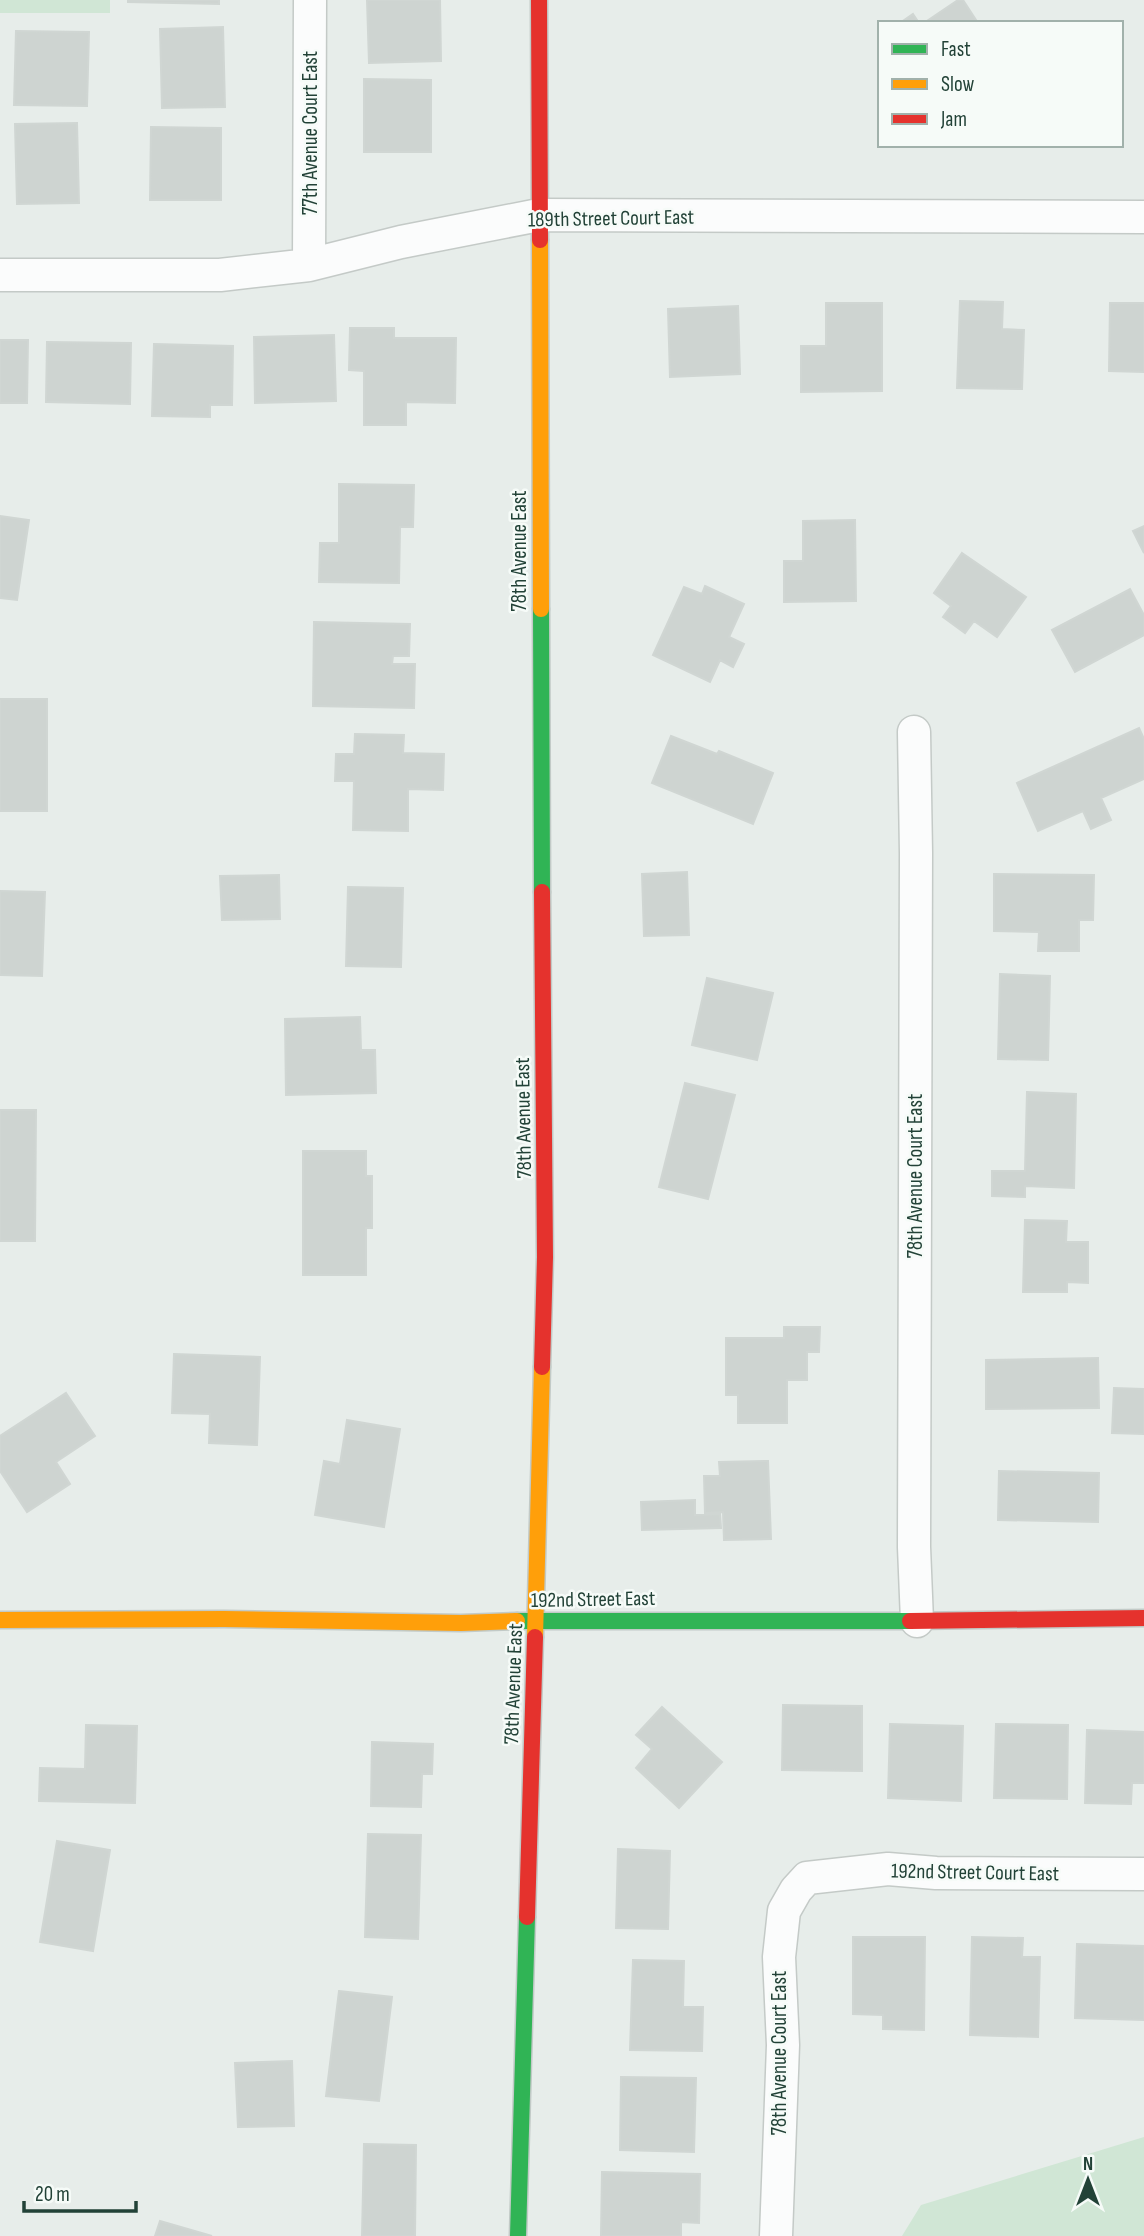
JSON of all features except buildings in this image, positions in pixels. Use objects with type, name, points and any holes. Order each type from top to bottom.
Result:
[{"type":"street","name":"77th Avenue Court East","points":[[309,265],[310,0]]},
{"type":"street","name":"78th Avenue East","points":[[518,2236],[545,1257],[539,0]]},
{"type":"street","name":"189th Street Court East","points":[[0,275],[220,275],[309,265],[413,239],[539,215],[1144,217]]},
{"type":"street","name":"78th Avenue Court East","points":[[914,732],[914,1547],[917,1621]]},
{"type":"street","name":"192nd Street East","points":[[0,1620],[224,1619],[461,1623],[536,1620],[917,1621],[1144,1618]]},
{"type":"street","name":"192nd Street Court East","points":[[807,1878],[888,1869],[936,1873],[1144,1874]]},
{"type":"street","name":"78th Avenue Court East","points":[[776,2236],[783,2045],[779,1957],[784,1910],[807,1878]]},
{"type":"green space","points":[[0,0],[110,0],[110,13],[0,13]]},
{"type":"green space","points":[[1144,2137],[1144,2236],[902,2236],[921,2205]]},
{"type":"traffic: fast","points":[[541,609],[542,892]]},
{"type":"traffic: fast","points":[[517,1621],[910,1621]]},
{"type":"traffic: fast","points":[[518,2236],[527,1917]]},
{"type":"traffic: slow","points":[[540,240],[541,609]]},
{"type":"traffic: slow","points":[[535,1637],[542,1367]]},
{"type":"traffic: slow","points":[[0,1620],[224,1619],[461,1623],[517,1621]]},
{"type":"traffic: jam","points":[[539,0],[540,240]]},
{"type":"traffic: jam","points":[[542,892],[545,1257],[542,1367]]},
{"type":"traffic: jam","points":[[910,1621],[1144,1618]]},
{"type":"traffic: jam","points":[[527,1917],[535,1637]]}]
